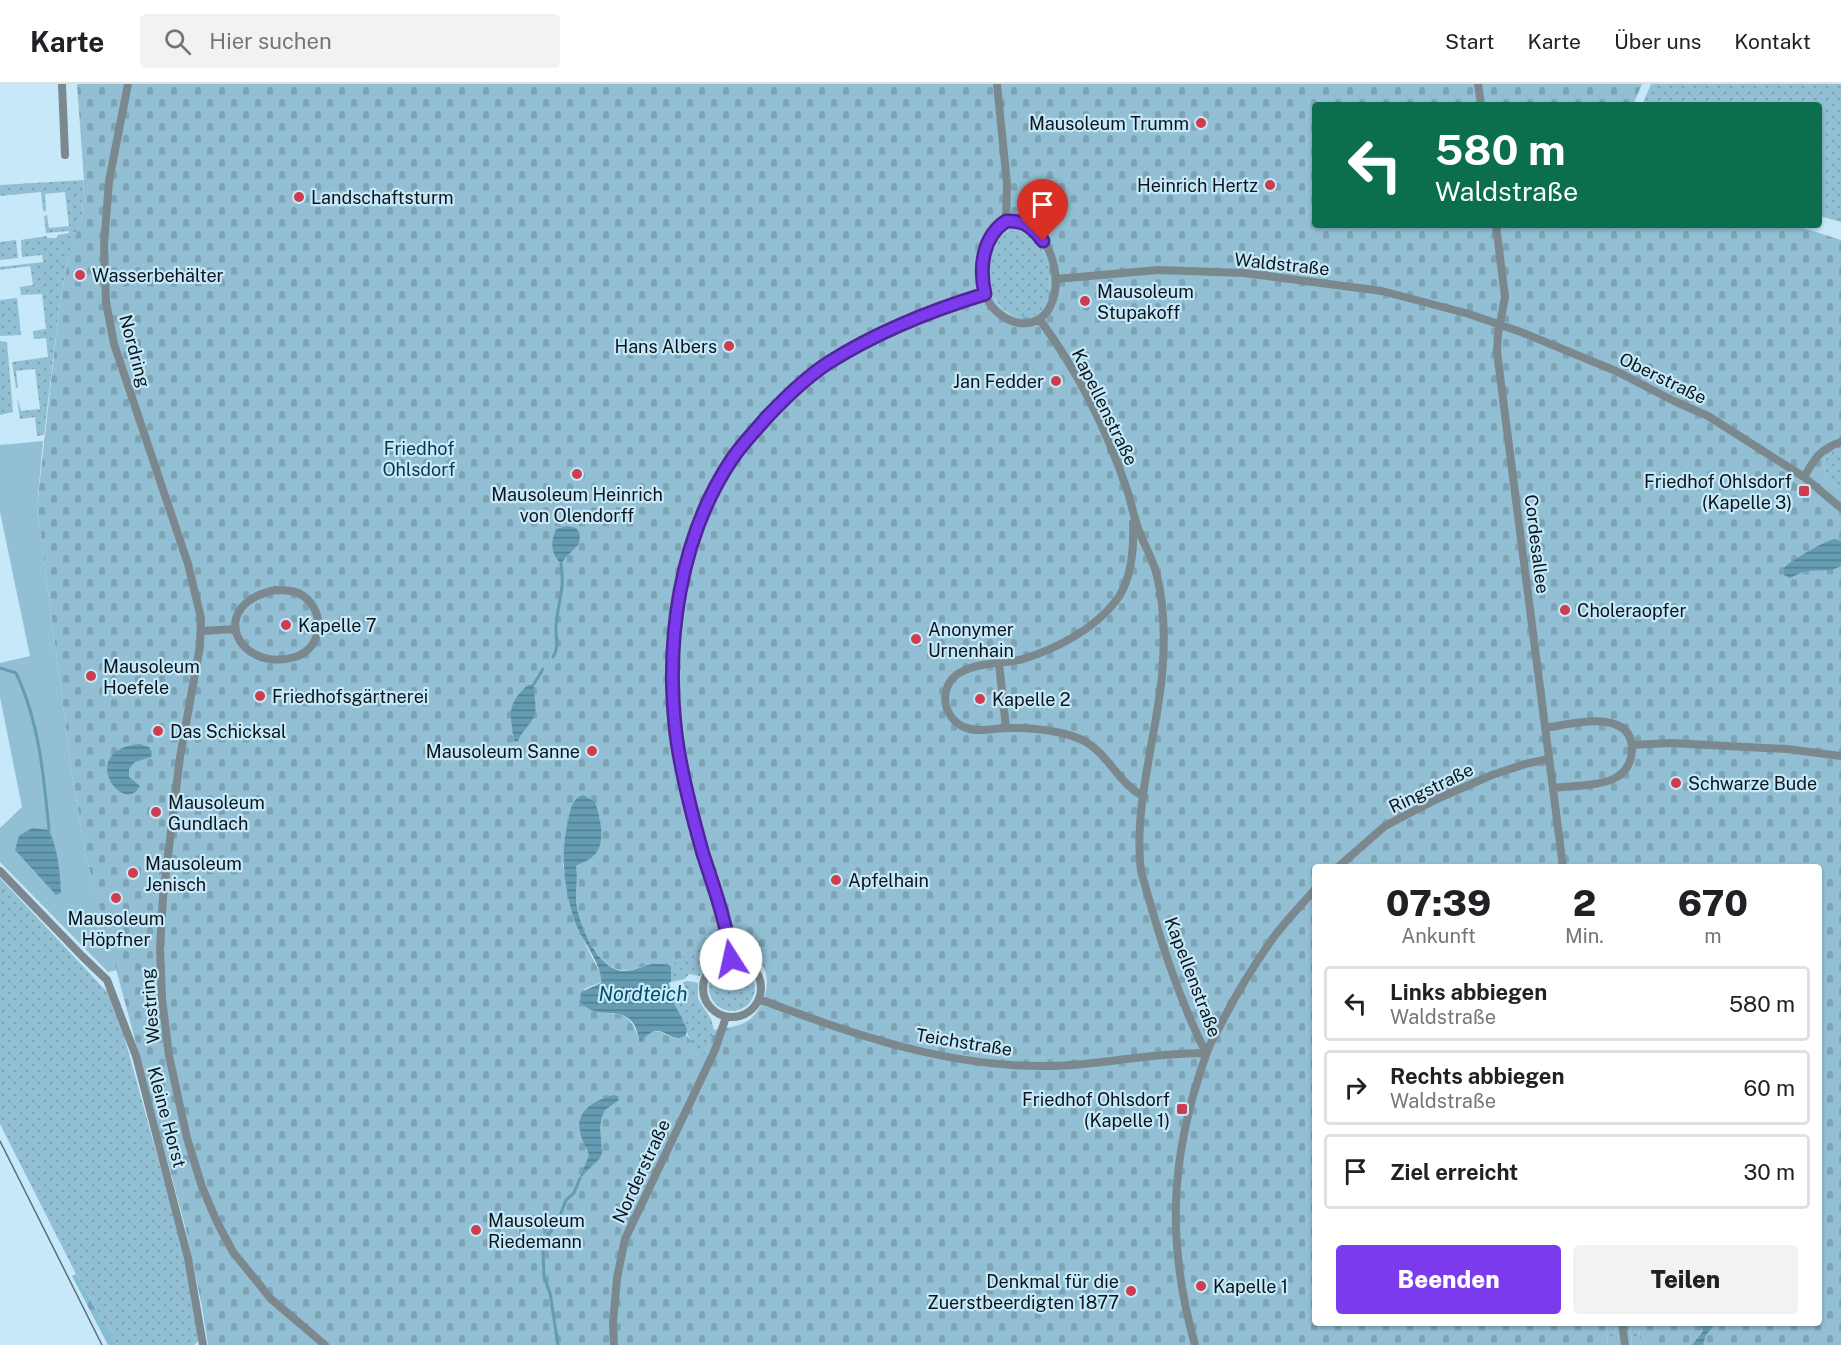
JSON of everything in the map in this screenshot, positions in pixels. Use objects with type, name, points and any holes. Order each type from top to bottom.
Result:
[{"type":"street","points":[[62,84],[65,155]]},
{"type":"street","name":"Nordring","points":[[128,84],[109,181],[104,261],[106,302],[114,344],[188,564],[201,618]]},
{"type":"street","points":[[997,84],[1007,184],[1006,221]]},
{"type":"street","points":[[1478,84],[1481,102]]},
{"type":"street","points":[[1006,221],[1023,222],[1043,241],[1052,258],[1056,279],[1053,299],[1047,313],[1040,320],[1020,323],[994,310],[985,294],[982,274],[984,251],[994,232],[1006,221]]},
{"type":"street","name":"Cordesallee","points":[[1496,228],[1505,297],[1497,352],[1563,864]]},
{"type":"street","name":"Waldstraße","points":[[1056,279],[1158,270],[1244,273],[1382,291],[1500,324]]},
{"type":"street","points":[[731,959],[723,920],[694,820],[676,734],[673,674],[675,633],[681,589],[693,540],[715,488],[732,459],[787,396],[826,364],[891,328],[933,310],[985,294]]},
{"type":"street","name":"Kapellenstraße","points":[[1040,320],[1056,342],[1087,399],[1127,490],[1133,513],[1156,572],[1162,609],[1162,677],[1144,796],[1139,854],[1141,871],[1172,974],[1191,1024],[1206,1053],[1182,1140],[1174,1217],[1181,1287],[1195,1345]]},
{"type":"street","name":"Oberstraße","points":[[1500,324],[1616,371],[1708,416],[1804,477],[1841,508]]},
{"type":"street","points":[[1804,477],[1818,454],[1831,445],[1841,442]]},
{"type":"street","name":"Kapellenstraße","points":[[1133,513],[1134,540],[1128,575],[1117,601],[1102,616],[1056,646],[1024,658],[975,667],[957,675],[947,688],[945,703],[952,718],[961,726],[974,730],[1030,728],[1060,732],[1083,741],[1115,769],[1136,793],[1144,796]]},
{"type":"street","points":[[276,590],[297,592],[305,597],[315,608],[319,623],[317,638],[312,646],[305,653],[285,659],[254,654],[242,646],[235,629],[235,619],[240,607],[254,596],[276,590]]},
{"type":"street","name":"Westring","points":[[201,618],[201,632],[177,779],[160,937],[162,988],[169,1056],[187,1138],[202,1187],[233,1252],[271,1299],[325,1345]]},
{"type":"street","points":[[201,632],[235,629]]},
{"type":"street","points":[[999,664],[1006,728]]},
{"type":"street","points":[[1545,728],[1598,721],[1609,722],[1619,726],[1627,734],[1632,745],[1632,757],[1627,769],[1618,777],[1606,781],[1553,788]]},
{"type":"street","points":[[1632,745],[1670,743],[1787,749],[1841,756]]},
{"type":"street","name":"Ringstraße","points":[[1341,864],[1385,826],[1437,799],[1492,775],[1549,759]]},
{"type":"street","name":"Kleine Horst","points":[[0,871],[107,980],[136,1056],[188,1258],[203,1345]]},
{"type":"street","points":[[1206,1053],[1238,991],[1266,948],[1312,893]]},
{"type":"street","points":[[731,959],[744,962],[757,972],[761,986],[759,999],[744,1015],[726,1017],[710,1008],[703,992],[703,982],[710,969],[716,964],[731,959]]},
{"type":"street","name":"Teichstraße","points":[[759,999],[818,1021],[896,1045],[983,1064],[1053,1066],[1100,1063],[1180,1052],[1206,1053]]},
{"type":"street","name":"Norderstraße","points":[[614,1345],[616,1278],[626,1239],[715,1050],[726,1017]]},
{"type":"street","points":[[1622,1326],[1625,1345]]},
{"type":"green space","name":"Friedhof Ohlsdorf","points":[[77,84],[1642,84],[1634,102],[1312,102],[1312,228],[1803,228],[1841,240],[1841,445],[1829,453],[1823,464],[1827,478],[1841,490],[1841,1345],[1639,1345],[1641,1344],[1638,1326],[1822,1326],[1822,864],[1312,864],[1312,1326],[1606,1326],[1608,1345],[208,1345],[185,1226],[86,857],[72,774],[37,506],[60,302],[69,255],[82,218],[84,180]],"holes":[[[1013,230],[1024,232],[1039,244],[1049,269],[1046,304],[1040,313],[1024,317],[1010,314],[999,305],[991,292],[987,277],[987,262],[991,247],[1000,236]],[[599,815],[601,832],[599,846],[576,866],[576,899],[584,930],[596,952],[604,961],[621,970],[633,970],[655,964],[671,966],[706,936],[751,956],[760,962],[764,969],[766,993],[755,1015],[732,1027],[714,1030],[705,1054],[695,1053],[693,1043],[686,1035],[677,1038],[657,1031],[650,1033],[640,1041],[627,1018],[622,1015],[592,1010],[584,989],[601,982],[601,974],[587,948],[570,903],[563,864]]]},
{"type":"green space","points":[[1651,84],[1841,84],[1841,222],[1822,217],[1822,102],[1643,102]]},
{"type":"green space","points":[[84,180],[82,218],[68,259],[60,302],[44,435],[37,436],[35,417],[20,419],[17,397],[21,411],[40,409],[35,369],[16,371],[18,388],[16,388],[12,362],[48,357],[46,338],[34,339],[33,331],[46,329],[42,294],[21,295],[20,287],[33,285],[30,266],[0,270],[0,267],[43,262],[42,255],[22,257],[21,240],[47,236],[47,238],[57,238],[58,235],[69,233],[69,231],[46,233],[44,216],[47,215],[49,228],[69,226],[65,192],[45,194],[46,211],[43,211],[41,192],[0,196],[0,185]]},
{"type":"green space","points":[[1013,230],[1024,232],[1034,238],[1044,252],[1049,269],[1046,304],[1037,315],[1029,317],[1014,315],[1001,307],[988,279],[987,263],[991,248],[999,237]]},
{"type":"green space","points":[[16,240],[18,258],[0,260],[0,242]]},
{"type":"green space","points":[[17,298],[21,335],[0,336],[0,300]]},
{"type":"green space","points":[[0,341],[7,342],[13,412],[0,415]]},
{"type":"green space","points":[[43,441],[37,506],[72,774],[86,857],[117,970],[108,972],[0,862],[0,828],[22,807],[0,697],[0,663],[30,656],[0,512],[0,445]]},
{"type":"green space","points":[[1841,445],[1841,490],[1827,478],[1823,464],[1829,453]]},
{"type":"green space","points":[[0,878],[109,994],[116,1007],[186,1260],[200,1340],[194,1345],[117,1345],[76,1274],[0,1124]]},
{"type":"green space","points":[[705,936],[720,943],[700,976],[689,974],[685,979],[671,982],[671,966]]},
{"type":"green space","points":[[732,965],[748,972],[755,988],[748,1004],[732,1011],[716,1004],[709,988],[716,972]]},
{"type":"green space","points":[[683,982],[698,983],[698,999],[711,1019],[714,1030],[705,1054],[695,1053],[673,1000],[672,994],[685,989]]},
{"type":"green space","points":[[76,1274],[117,1345],[108,1345],[72,1276]]},
{"type":"green space","points":[[1606,1326],[1615,1326],[1617,1345],[1608,1345]]},
{"type":"green space","points":[[1615,1326],[1630,1326],[1632,1345],[1617,1345]]},
{"type":"green space","points":[[1630,1326],[1638,1326],[1641,1345],[1632,1345]]},
{"type":"water","points":[[567,526],[576,528],[580,534],[579,544],[561,564],[553,552],[553,539],[556,529]]},
{"type":"water","points":[[1835,539],[1841,541],[1841,566],[1832,570],[1805,571],[1790,578],[1784,575],[1784,568],[1793,561]]},
{"type":"water","points":[[534,684],[536,709],[534,717],[518,741],[514,742],[511,715],[513,703],[525,688]]},
{"type":"water","points":[[139,744],[149,747],[152,752],[151,757],[135,762],[129,769],[129,777],[140,786],[132,793],[124,794],[110,779],[107,769],[110,758],[120,749]]},
{"type":"water","name":"Nordteich","points":[[583,795],[595,802],[600,821],[601,842],[596,853],[576,866],[576,899],[580,920],[598,955],[616,969],[626,971],[652,964],[671,966],[671,982],[669,983],[672,999],[687,1029],[686,1035],[681,1038],[657,1031],[650,1033],[640,1042],[634,1025],[628,1018],[614,1013],[592,1010],[580,1001],[581,992],[601,983],[599,969],[574,919],[564,870],[564,846],[572,806],[576,799]]},
{"type":"water","points":[[32,828],[49,830],[55,845],[61,893],[56,895],[15,850],[19,836]]},
{"type":"water","points":[[613,1095],[618,1096],[619,1100],[605,1110],[602,1116],[600,1158],[580,1178],[589,1155],[582,1139],[580,1120],[592,1104]]},
{"type":"water","points":[[1700,1326],[1714,1326],[1706,1335],[1703,1345],[1692,1345],[1703,1331]]},
{"type":"waterway","points":[[553,657],[557,645],[556,625],[562,589],[561,564]]},
{"type":"waterway","points":[[0,668],[16,673],[30,710],[42,770],[49,830]]},
{"type":"waterway","points":[[534,684],[543,669]]},
{"type":"waterway","points":[[558,1345],[550,1293],[544,1277],[543,1251],[547,1237],[558,1221],[566,1200],[574,1193],[580,1178]]},
{"type":"tram line","points":[[0,1141],[102,1345]]},
{"type":"place","name":"Mausoleum Trumm","points":[[1201,123]]},
{"type":"place","name":"Heinrich Hertz","points":[[1270,185]]},
{"type":"place","name":"Landschaftsturm","points":[[299,197]]},
{"type":"place","name":"Wasserbehälter","points":[[80,275]]},
{"type":"place","name":"Mausoleum Stupakoff","points":[[1085,301]]},
{"type":"place","name":"Hans Albers","points":[[729,346]]},
{"type":"place","name":"Jan Fedder","points":[[1056,381]]},
{"type":"place","name":"Mausoleum Heinrich von Olendorff","points":[[577,474]]},
{"type":"place","name":"Friedhof Ohlsdorf (Kapelle 3)","points":[[1804,491]]},
{"type":"place","name":"Choleraopfer","points":[[1565,610]]},
{"type":"place","name":"Kapelle 7","points":[[286,625]]},
{"type":"place","name":"Anonymer Urnenhain","points":[[916,639]]},
{"type":"place","name":"Mausoleum Hoefele","points":[[91,676]]},
{"type":"place","name":"Friedhofsgärtnerei","points":[[260,696]]},
{"type":"place","name":"Kapelle 2","points":[[980,699]]},
{"type":"place","name":"Das Schicksal","points":[[158,731]]},
{"type":"place","name":"Mausoleum Sanne","points":[[592,751]]},
{"type":"place","name":"Schwarze Bude","points":[[1676,783]]},
{"type":"place","name":"Mausoleum Gundlach","points":[[156,812]]},
{"type":"place","name":"Mausoleum Jenisch","points":[[133,873]]},
{"type":"place","name":"Apfelhain","points":[[836,880]]},
{"type":"place","name":"Mausoleum Höpfner","points":[[116,898]]},
{"type":"place","name":"Friedhof Ohlsdorf (Kapelle 1)","points":[[1182,1109]]},
{"type":"place","name":"Mausoleum Riedemann","points":[[476,1230]]},
{"type":"place","name":"Kapelle 1","points":[[1201,1286]]},
{"type":"place","name":"Denkmal für die Zuerstbeerdigten 1877","points":[[1131,1291]]},
{"type":"route","points":[[731,959],[723,920],[694,820],[676,734],[674,705],[675,633],[681,589],[693,540],[715,488],[732,459],[754,432],[787,396],[826,364],[891,328],[933,310],[985,294],[982,274],[984,251],[1000,225],[1006,221],[1023,222],[1032,228],[1043,241]]}]
